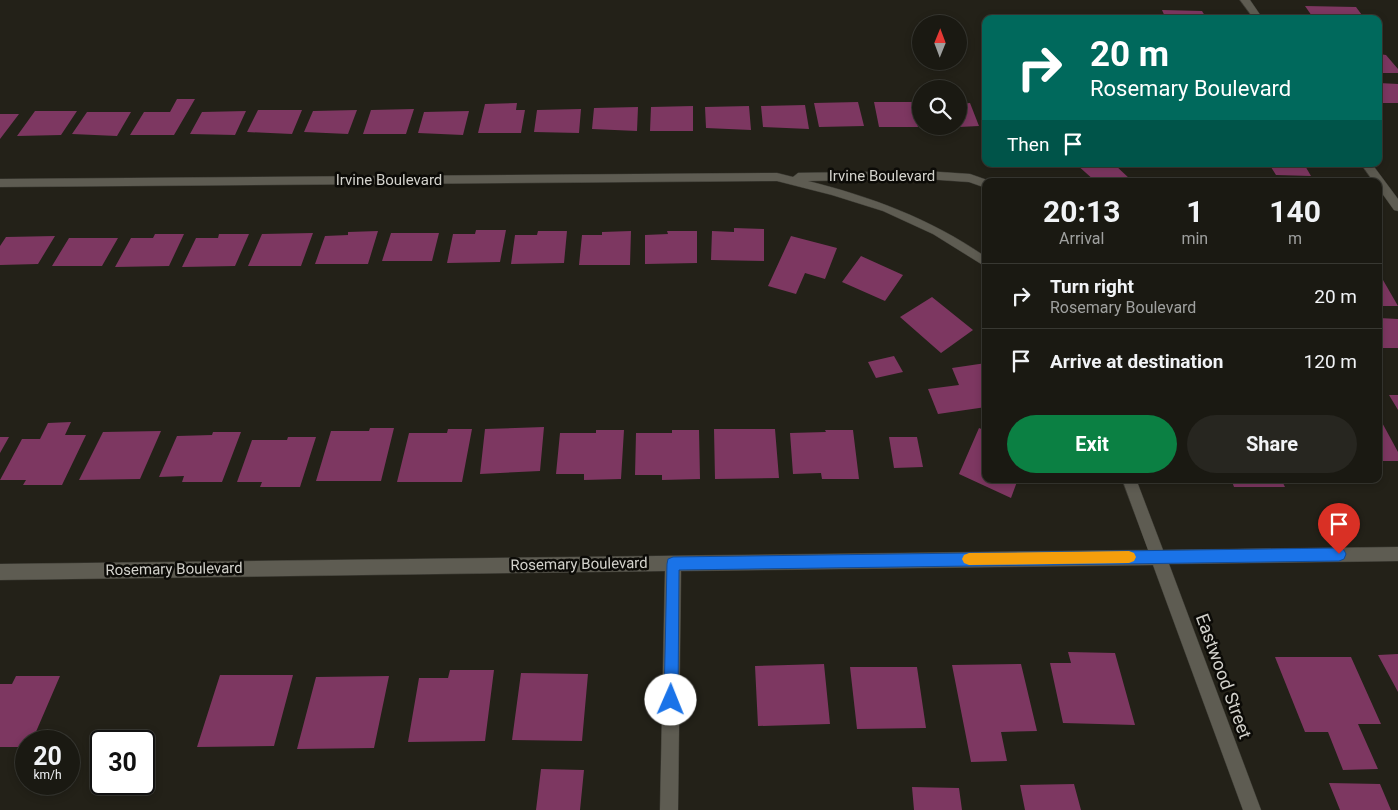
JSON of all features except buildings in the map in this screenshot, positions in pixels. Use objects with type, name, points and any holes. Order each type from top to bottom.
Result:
[{"type":"street","points":[[1245,0],[1256,15]]},
{"type":"street","points":[[1368,167],[1376,178]]},
{"type":"street","name":"Irvine Boulevard","points":[[0,183],[925,175],[970,178],[982,182]]},
{"type":"street","name":"Irvine Boulevard","points":[[777,177],[846,194],[915,219],[968,249],[982,260]]},
{"type":"street","points":[[1382,186],[1398,207]]},
{"type":"street","points":[[1131,483],[1158,556]]},
{"type":"street","name":"Rosemary Boulevard","points":[[0,572],[1398,554]]},
{"type":"street","name":"Eastwood Street","points":[[1158,556],[1252,810]]},
{"type":"street","points":[[669,810],[673,564]]},
{"type":"slow traffic","points":[[969,559],[1129,557]]},
{"type":"route","points":[[671,700],[673,564],[1339,554]]}]
